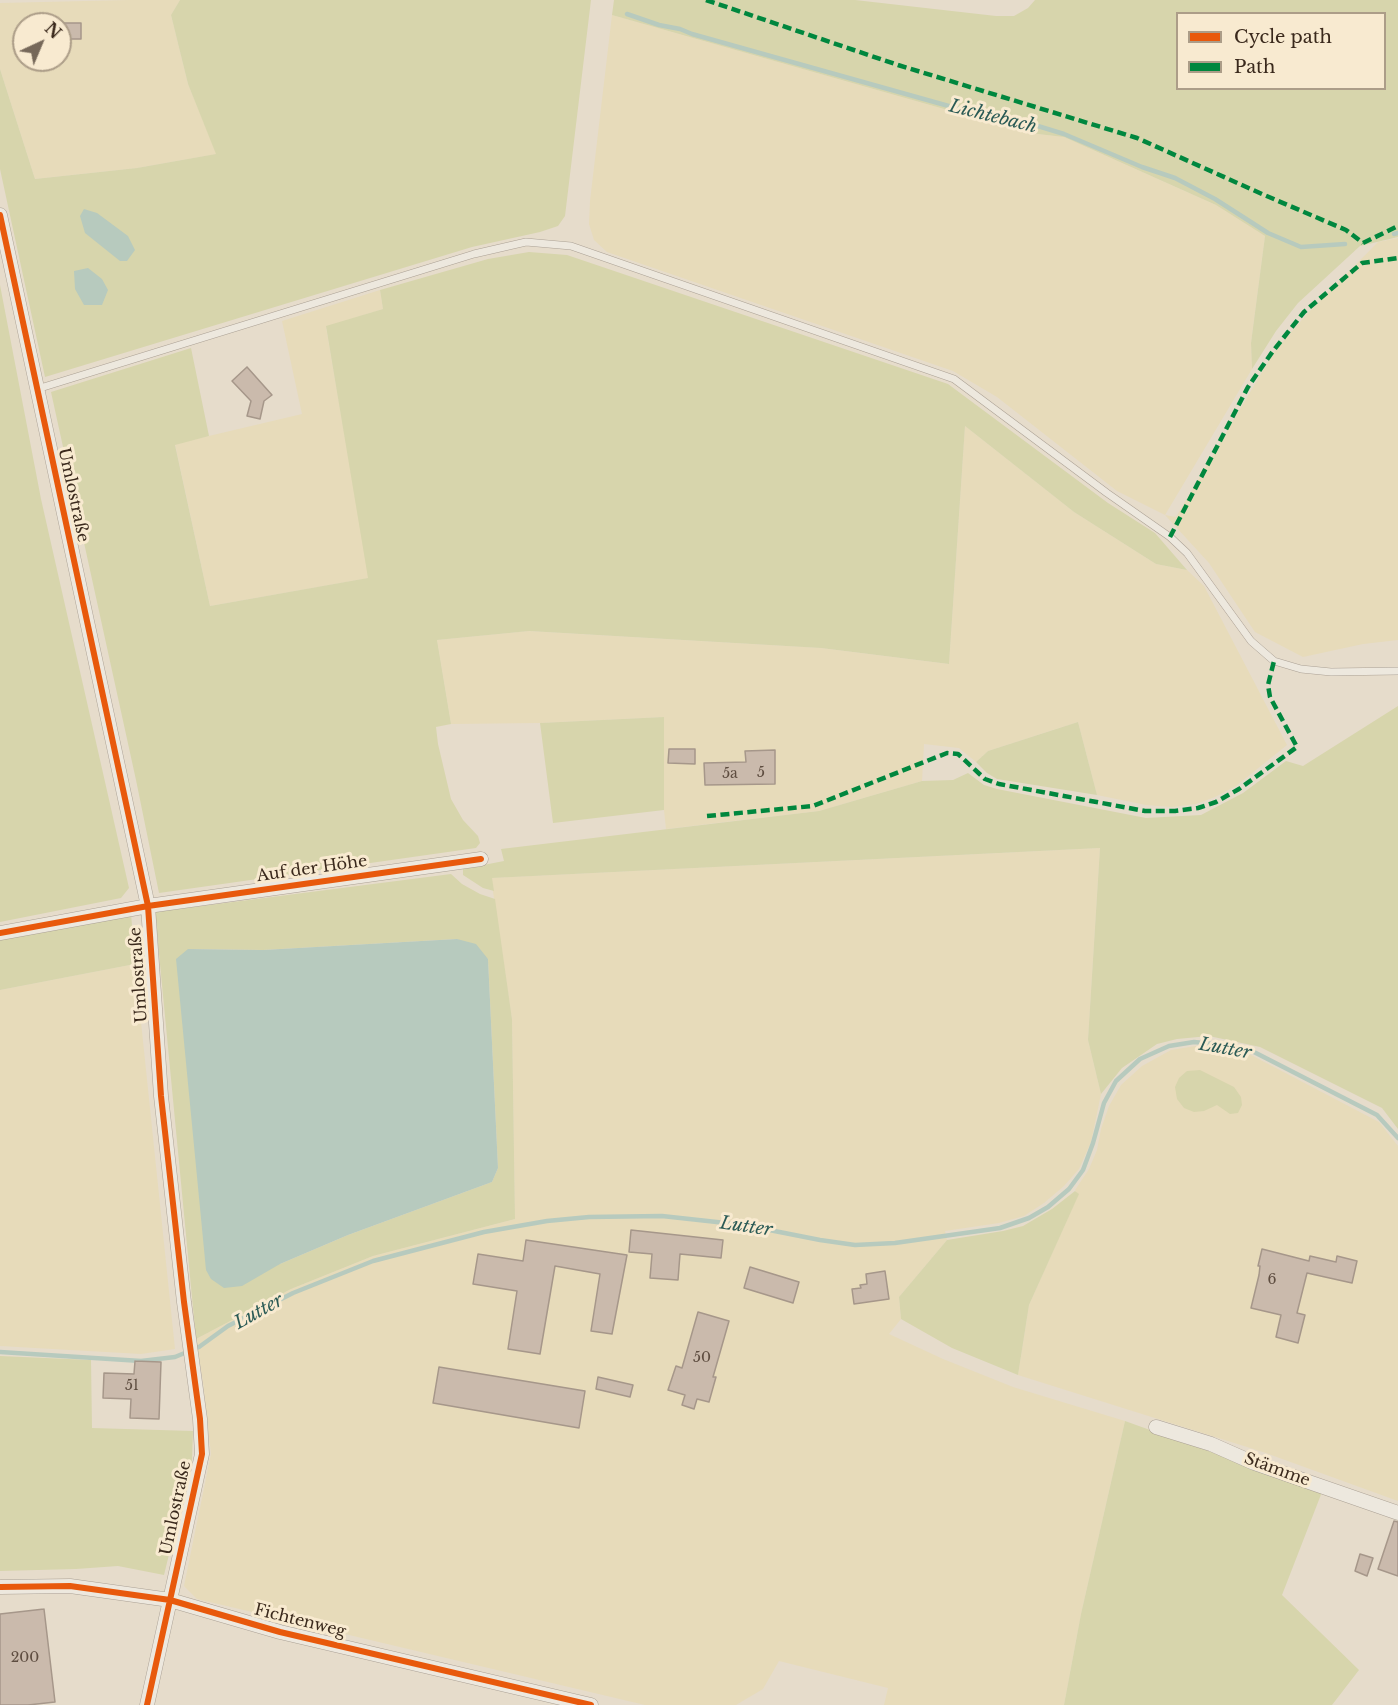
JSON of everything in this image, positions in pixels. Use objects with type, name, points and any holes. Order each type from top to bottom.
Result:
[{"type":"street","name":"Umlostraße","points":[[0,215],[148,906],[161,1096],[200,1419],[202,1454],[147,1705]]},
{"type":"street","name":"Auf der Höhe","points":[[0,933],[148,906],[481,859]]},
{"type":"street","name":"Stämme","points":[[1156,1426],[1398,1513]]},
{"type":"street","name":"Fichtenweg","points":[[0,1587],[70,1586],[170,1600],[288,1634],[591,1705]]},
{"type":"lane","points":[[37,388],[474,254],[526,242],[571,246],[954,380],[1170,537],[1187,554],[1251,641],[1274,661],[1301,669],[1331,672],[1398,671]]},
{"type":"shaded area","points":[[180,0],[171,15],[188,84],[217,154],[137,168],[35,179],[0,69],[0,3]]},
{"type":"shaded area","points":[[180,0],[591,0],[565,216],[558,226],[540,232],[472,247],[45,377],[0,169],[0,69],[35,179],[137,168],[216,154],[188,84],[171,15]]},
{"type":"shaded area","points":[[614,0],[855,0],[996,16],[1014,16],[1028,8],[1035,0],[1398,0],[1398,237],[1360,246],[1298,303],[1276,331],[1252,369],[1251,343],[1265,236],[1216,205],[1064,137],[1029,133],[612,15]]},
{"type":"shaded area","points":[[612,15],[1029,133],[1064,137],[1216,205],[1265,236],[1251,343],[1252,369],[1165,515],[1117,491],[997,397],[953,371],[607,252],[594,240],[589,224]]},
{"type":"shaded area","points":[[84,209],[97,213],[128,236],[135,250],[127,261],[120,261],[85,233],[80,216]]},
{"type":"shaded area","points":[[1398,238],[1398,640],[1363,644],[1303,657],[1255,632],[1209,563],[1165,515],[1176,517],[1274,352],[1307,314],[1378,242]]},
{"type":"shaded area","points":[[529,252],[567,255],[948,384],[1108,503],[1155,533],[1187,570],[1156,564],[1074,512],[965,426],[949,664],[821,648],[529,631],[437,640],[451,724],[436,727],[438,744],[451,799],[463,820],[478,836],[480,843],[476,848],[159,893],[51,392],[191,348],[209,436],[175,445],[210,606],[368,578],[326,326],[383,309],[380,290],[488,259]]},
{"type":"shaded area","points":[[88,268],[102,279],[108,290],[102,305],[84,305],[75,289],[74,271]]},
{"type":"shaded area","points":[[0,285],[41,499],[129,888],[121,898],[0,922]]},
{"type":"shaded area","points":[[380,290],[383,309],[326,327],[369,578],[210,606],[175,444],[302,414],[282,321]]},
{"type":"shaded area","points":[[965,426],[1074,512],[1156,564],[1187,570],[1204,586],[1287,745],[1236,786],[1215,797],[1196,804],[1172,807],[1146,805],[1097,795],[1078,722],[988,751],[976,762],[959,748],[924,744],[922,781],[819,811],[666,829],[664,717],[540,723],[451,724],[437,640],[528,631],[821,648],[949,664]]},
{"type":"shaded area","points":[[1398,706],[1398,1129],[1382,1108],[1260,1047],[1209,1036],[1177,1039],[1157,1044],[1122,1068],[1101,1094],[1088,1040],[1100,848],[492,878],[494,891],[483,888],[463,875],[463,869],[504,861],[501,849],[819,811],[922,781],[953,780],[968,773],[984,785],[997,789],[1146,818],[1201,815],[1243,793],[1286,761],[1303,766]]},
{"type":"shaded area","points":[[664,717],[664,810],[553,823],[540,723]]},
{"type":"shaded area","points":[[1078,722],[1097,795],[997,779],[976,762],[988,751]]},
{"type":"shaded area","points":[[1100,848],[1088,1040],[1101,1094],[1091,1142],[1079,1169],[1064,1186],[1024,1216],[999,1223],[945,1231],[947,1240],[899,1297],[901,1319],[889,1334],[1013,1387],[1125,1421],[1081,1614],[1064,1705],[884,1705],[888,1688],[779,1661],[763,1689],[736,1705],[645,1705],[197,1599],[184,1586],[211,1454],[196,1339],[291,1289],[373,1256],[515,1219],[512,1019],[491,878]]},
{"type":"shaded area","points":[[451,874],[462,884],[495,899],[512,1019],[515,1219],[373,1256],[291,1289],[196,1339],[155,912]],"holes":[[[457,939],[488,959],[498,1168],[492,1182],[348,1235],[280,1264],[189,949],[263,950]]]},
{"type":"shaded area","points":[[131,913],[135,964],[0,990],[0,939]]},
{"type":"shaded area","points":[[457,939],[476,944],[488,959],[498,1168],[492,1182],[348,1235],[280,1264],[242,1286],[224,1288],[211,1279],[206,1270],[176,959],[188,949],[263,950]]},
{"type":"shaded area","points":[[135,964],[175,1349],[141,1354],[0,1346],[0,990]]},
{"type":"shaded area","points":[[1196,1046],[1223,1047],[1251,1055],[1379,1122],[1398,1146],[1398,1501],[1263,1452],[1018,1375],[1029,1305],[1078,1195],[1075,1190],[1089,1169],[1097,1150],[1109,1106],[1121,1085],[1142,1066],[1171,1050]]},
{"type":"shaded area","points":[[1200,1070],[1234,1087],[1241,1097],[1242,1105],[1238,1113],[1230,1114],[1217,1105],[1204,1111],[1194,1112],[1184,1108],[1177,1099],[1175,1087],[1179,1078],[1187,1071]]},
{"type":"shaded area","points":[[1075,1191],[1079,1194],[1029,1305],[1018,1375],[952,1348],[901,1319],[899,1297],[947,1240],[1023,1226],[1052,1209]]},
{"type":"shaded area","points":[[0,1356],[91,1360],[92,1428],[193,1431],[192,1460],[164,1575],[118,1566],[0,1571]]},
{"type":"shaded area","points":[[1125,1421],[1322,1492],[1282,1595],[1359,1670],[1332,1705],[1064,1705],[1081,1614]]},
{"type":"building","points":[[72,23],[81,23],[81,39],[72,39]]},
{"type":"building","points":[[247,367],[272,395],[264,401],[260,419],[247,416],[251,401],[232,381]]},
{"type":"building","points":[[669,749],[695,749],[695,764],[668,763]]},
{"type":"building","points":[[775,750],[775,784],[705,785],[704,763],[746,762],[745,751]]},
{"type":"building","points":[[631,1230],[723,1240],[721,1258],[680,1254],[678,1280],[650,1278],[652,1254],[629,1252]]},
{"type":"building","points":[[526,1240],[627,1255],[612,1334],[591,1331],[600,1274],[555,1266],[540,1354],[508,1349],[517,1291],[473,1284],[478,1254],[523,1261]]},
{"type":"building","points":[[1262,1249],[1309,1261],[1310,1256],[1336,1262],[1337,1256],[1357,1261],[1352,1283],[1307,1273],[1297,1313],[1305,1315],[1298,1343],[1276,1337],[1281,1315],[1251,1308],[1259,1275],[1260,1266],[1258,1266]]},
{"type":"building","points":[[750,1267],[799,1282],[793,1303],[744,1288]]},
{"type":"building","points":[[885,1271],[889,1299],[854,1304],[852,1289],[861,1288],[860,1285],[867,1284],[866,1274]]},
{"type":"building","points":[[698,1312],[729,1321],[713,1377],[716,1377],[709,1402],[697,1399],[694,1409],[682,1405],[685,1395],[668,1390],[676,1366],[682,1368]]},
{"type":"building","points":[[135,1361],[161,1362],[159,1419],[130,1418],[131,1399],[103,1398],[104,1373],[134,1374]]},
{"type":"building","points":[[439,1367],[585,1391],[579,1428],[433,1403]]},
{"type":"building","points":[[598,1377],[633,1385],[630,1397],[596,1389]]},
{"type":"building","points":[[1394,1521],[1398,1522],[1398,1576],[1378,1569]]},
{"type":"building","points":[[1360,1554],[1373,1558],[1367,1576],[1355,1571]]},
{"type":"building","points":[[44,1609],[55,1702],[0,1705],[0,1614]]},
{"type":"waterway","name":"Lichtebach","points":[[627,14],[970,112],[1028,123],[1064,134],[1142,167],[1175,178],[1215,199],[1268,233],[1301,247],[1345,244]]},
{"type":"waterway","name":"Lichtebach","points":[[1394,234],[1398,233]]},
{"type":"waterway","name":"Lutter","points":[[0,1352],[141,1361],[175,1357],[199,1347],[228,1326],[293,1293],[373,1261],[484,1232],[547,1221],[589,1217],[662,1216],[744,1225],[855,1245],[895,1243],[1000,1228],[1029,1218],[1048,1207],[1069,1189],[1083,1170],[1104,1103],[1116,1081],[1140,1059],[1169,1046],[1194,1042],[1252,1051],[1377,1115],[1398,1138]]},
{"type":"marked path","points":[[706,0],[898,65],[1137,138],[1346,230],[1363,243]]},
{"type":"marked path","points":[[1363,243],[1398,226]]},
{"type":"marked path","points":[[1170,537],[1248,387],[1304,312],[1362,263],[1398,258]]},
{"type":"marked path","points":[[707,816],[813,806],[947,753],[958,754],[985,779],[999,784],[1145,811],[1198,808],[1216,802],[1239,789],[1297,747],[1270,697],[1268,685],[1274,661]]},
{"type":"cycle path","points":[[0,215],[148,906],[161,1096],[184,1302],[200,1419],[202,1454],[147,1705]]},
{"type":"cycle path","points":[[0,933],[148,906],[481,859]]},
{"type":"cycle path","points":[[0,1587],[70,1586],[170,1600],[280,1632],[591,1705]]}]
